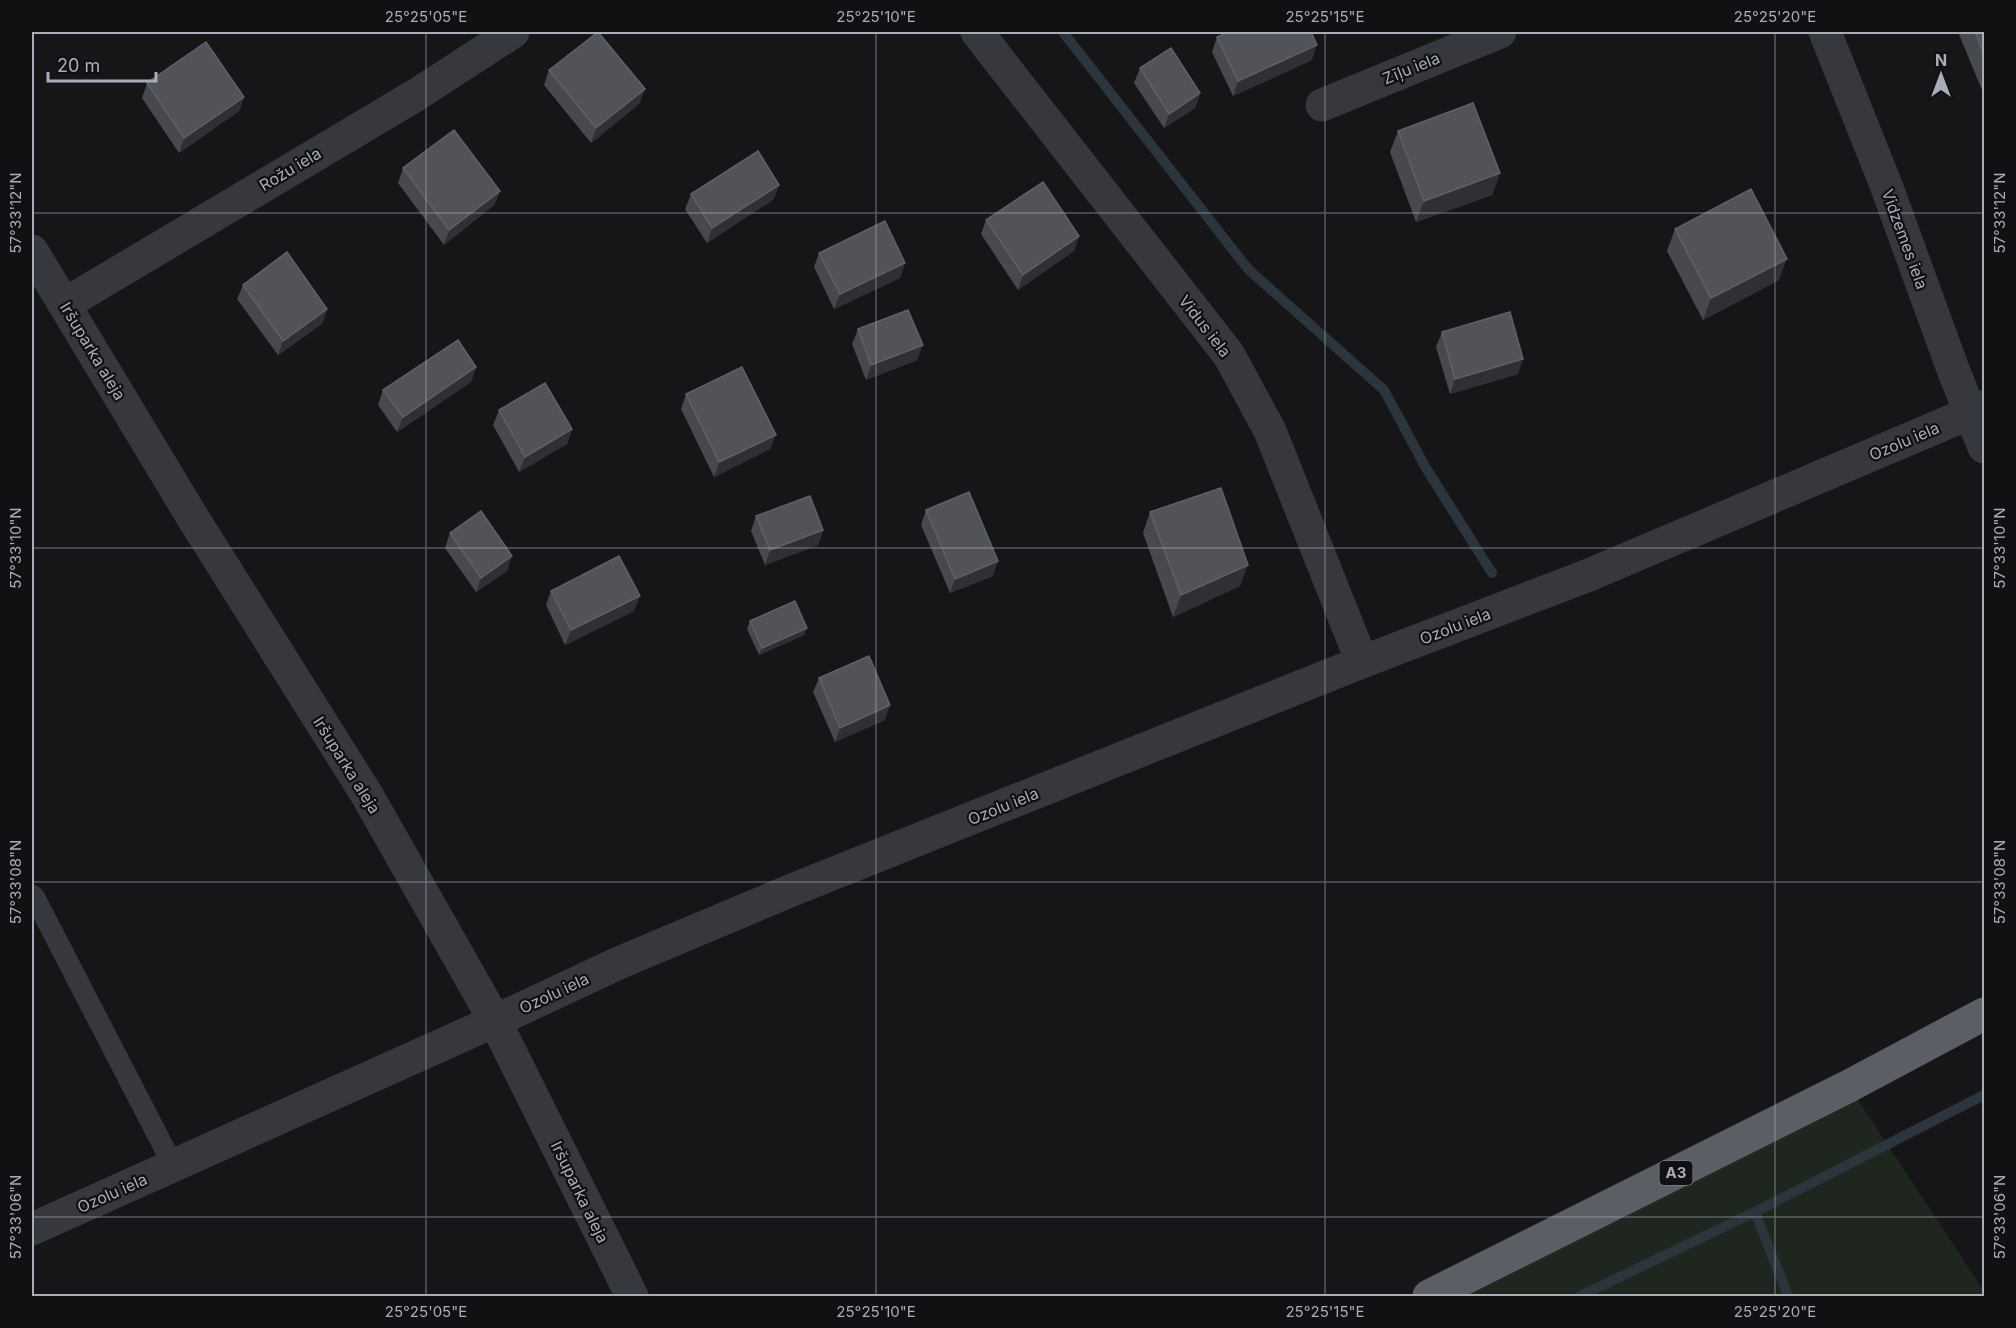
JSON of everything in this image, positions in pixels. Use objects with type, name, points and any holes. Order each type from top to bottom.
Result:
[{"type":"highway","name":"A3","points":[[1429,1296],[1849,1086],[1984,1014]]},
{"type":"street","name":"Rožu iela","points":[[65,304],[416,95],[513,32]]},
{"type":"street","name":"Vidus iela","points":[[977,32],[1229,356],[1270,431],[1362,662]]},
{"type":"street","name":"Zīļu iela","points":[[1322,105],[1500,32]]},
{"type":"street","name":"Vidzemes iela","points":[[1825,32],[1977,409],[1984,447]]},
{"type":"street","name":"Iršuparka aleja","points":[[32,251],[193,518],[367,795],[495,1021],[632,1296]]},
{"type":"street","name":"Ozolu iela","points":[[32,1229],[621,962],[792,890],[1362,662],[1589,575],[1977,409]]},
{"type":"lane","points":[[32,895],[173,1165]]},
{"type":"shaded area","points":[[1849,1086],[1984,1291],[1984,1296],[1429,1296]]},
{"type":"building","points":[[598,32],[645,89],[596,128],[549,70]]},
{"type":"building","points":[[1228,32],[1311,32],[1317,45],[1238,81],[1217,37]]},
{"type":"building","points":[[1975,32],[1984,32],[1984,55]]},
{"type":"building","points":[[206,42],[244,97],[184,138],[147,83]]},
{"type":"building","points":[[1171,48],[1200,93],[1169,114],[1140,68]]},
{"type":"building","points":[[1473,103],[1500,173],[1424,201],[1398,131]]},
{"type":"building","points":[[454,130],[500,191],[449,230],[403,168]]},
{"type":"building","points":[[758,151],[779,185],[712,228],[691,194]]},
{"type":"building","points":[[1043,182],[1079,236],[1023,275],[986,220]]},
{"type":"building","points":[[1751,189],[1787,259],[1711,298],[1675,229]]},
{"type":"building","points":[[885,221],[905,263],[840,294],[819,253]]},
{"type":"building","points":[[287,252],[327,309],[283,341],[243,285]]},
{"type":"building","points":[[908,310],[923,345],[871,365],[858,329]]},
{"type":"building","points":[[1510,312],[1523,359],[1455,379],[1442,332]]},
{"type":"building","points":[[458,340],[476,367],[403,417],[383,390]]},
{"type":"building","points":[[742,367],[776,435],[719,462],[686,394]]},
{"type":"building","points":[[545,383],[572,429],[525,457],[499,410]]},
{"type":"building","points":[[1221,488],[1248,565],[1181,595],[1150,512]]},
{"type":"building","points":[[969,492],[998,561],[955,579],[926,510]]},
{"type":"building","points":[[810,496],[823,530],[770,550],[756,516]]},
{"type":"building","points":[[481,511],[512,556],[481,578],[450,533]]},
{"type":"building","points":[[619,556],[640,596],[571,630],[551,591]]},
{"type":"building","points":[[795,601],[807,628],[762,648],[750,621]]},
{"type":"building","points":[[869,656],[890,705],[840,728],[819,678]]},
{"type":"waterway","points":[[1063,32],[1248,269],[1384,390],[1426,468],[1492,573]]},
{"type":"waterway","points":[[1580,1296],[1755,1212],[1984,1095]]},
{"type":"waterway","points":[[1755,1212],[1788,1296]]}]
